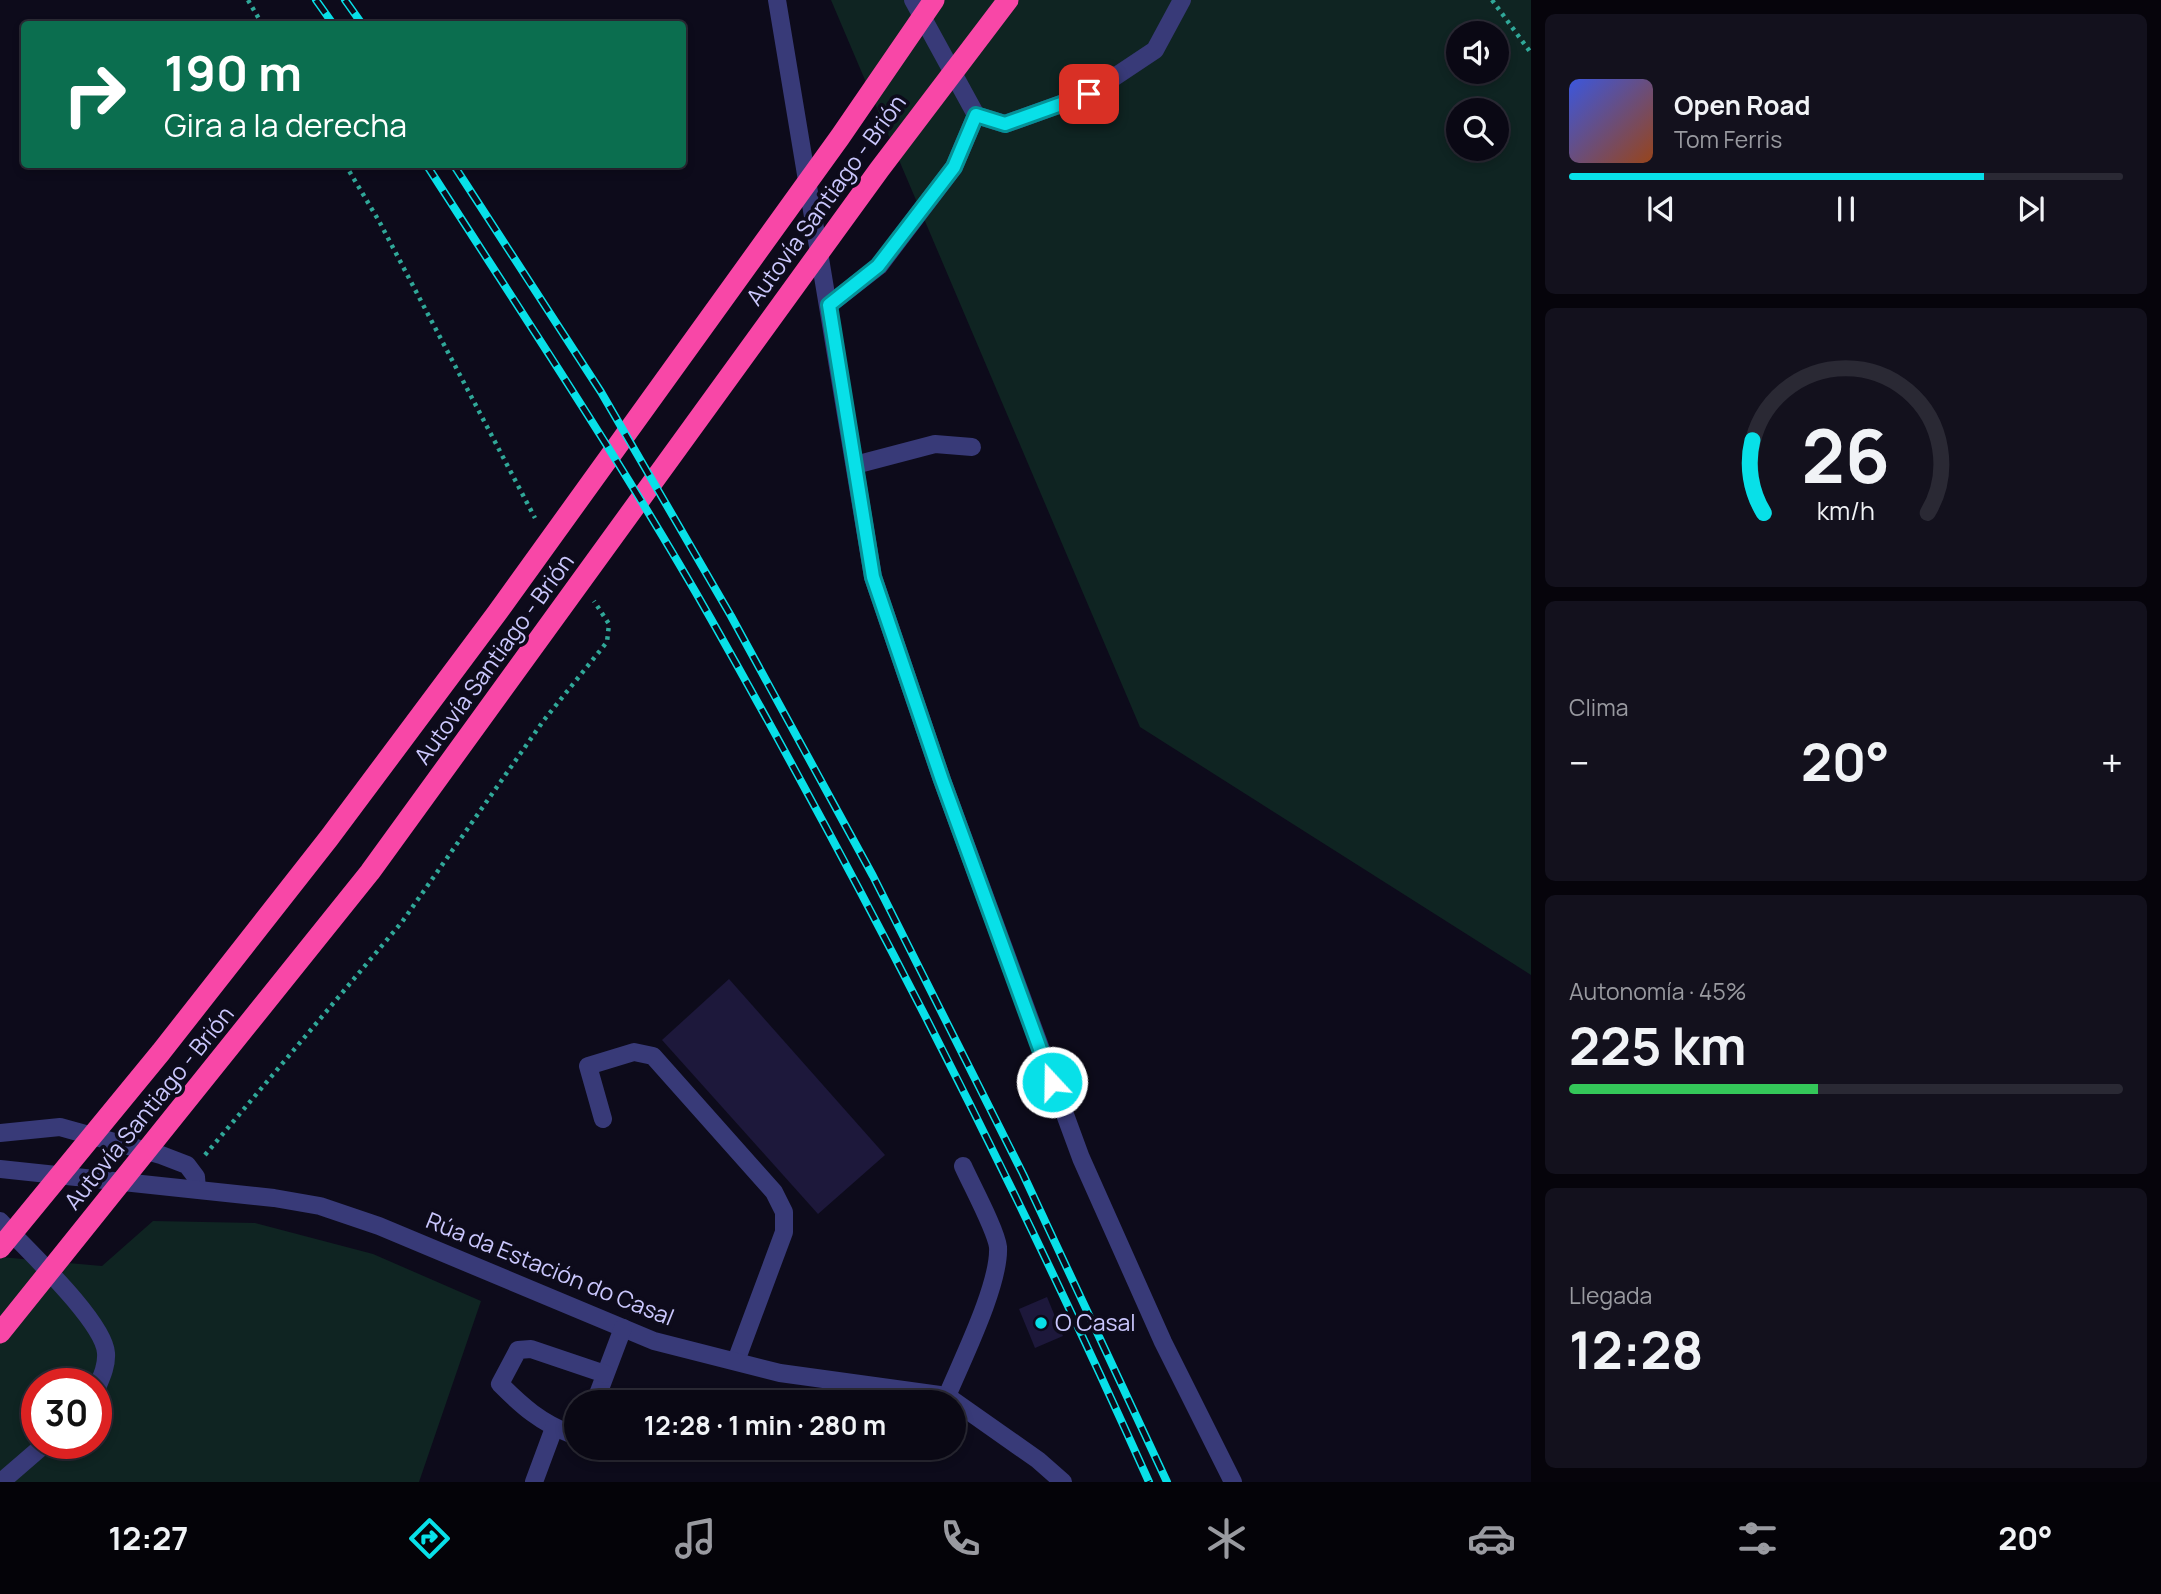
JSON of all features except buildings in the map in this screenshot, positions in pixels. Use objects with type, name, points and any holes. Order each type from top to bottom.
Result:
[{"type":"highway","name":"Autovía Santiago - Brión","points":[[0,1248],[162,1052],[337,828],[840,137],[934,0]]},
{"type":"highway","name":"Autovía Santiago - Brión","points":[[5,1327],[378,862],[879,170],[1008,0]]},
{"type":"street","points":[[776,0],[873,577],[1014,980],[1081,1158],[1163,1342],[1233,1482]]},
{"type":"street","points":[[914,0],[976,115],[1005,124],[1089,94],[1155,51],[1182,0]]},
{"type":"street","points":[[829,305],[878,266],[954,167],[976,115]]},
{"type":"street","points":[[855,465],[935,444],[972,447]]},
{"type":"street","points":[[603,1119],[588,1066],[634,1052],[653,1056],[774,1192],[784,1212],[784,1232],[736,1362]]},
{"type":"street","points":[[0,1133],[60,1127],[161,1155],[187,1165],[196,1177],[197,1189]]},
{"type":"street","points":[[949,1390],[985,1302],[995,1272],[998,1245],[963,1166]]},
{"type":"street","name":"Rúa da Estación do Casal","points":[[0,1169],[197,1189],[320,1206],[379,1226],[654,1341],[780,1373],[903,1390]]},
{"type":"street","points":[[0,1221],[80,1306],[107,1351],[105,1368]]},
{"type":"street","points":[[599,1390],[614,1359],[623,1328]]},
{"type":"street","points":[[564,1432],[531,1415],[500,1384],[519,1350],[531,1349],[605,1374]]},
{"type":"street","name":"Rúa da Estación do Casal","points":[[966,1409],[1038,1460],[1063,1482]]},
{"type":"street","points":[[534,1482],[554,1428]]},
{"type":"street","points":[[1,1482],[28,1459]]},
{"type":"path","points":[[248,0],[260,21]]},
{"type":"path","points":[[1492,0],[1531,52]]},
{"type":"path","points":[[347,168],[404,270]]},
{"type":"green space","points":[[831,0],[1531,0],[1531,975],[1140,727]]},
{"type":"green space","points":[[153,1221],[255,1223],[373,1254],[481,1301],[419,1482],[0,1482],[0,1257],[102,1266]]},
{"type":"railway","points":[[316,0],[331,21]]},
{"type":"railway","points":[[345,0],[360,21]]},
{"type":"railway","points":[[429,168],[643,504],[770,725],[940,1045],[1047,1262],[1149,1482]]},
{"type":"railway","points":[[456,168],[601,392],[731,616],[873,876],[1023,1174],[1167,1482]]},
{"type":"place","name":"O Casal","points":[[1041,1323]]},
{"type":"route","points":[[1052,1082],[942,780],[873,577],[829,305],[878,266],[954,167],[976,115],[1005,124],[1089,94]]}]
